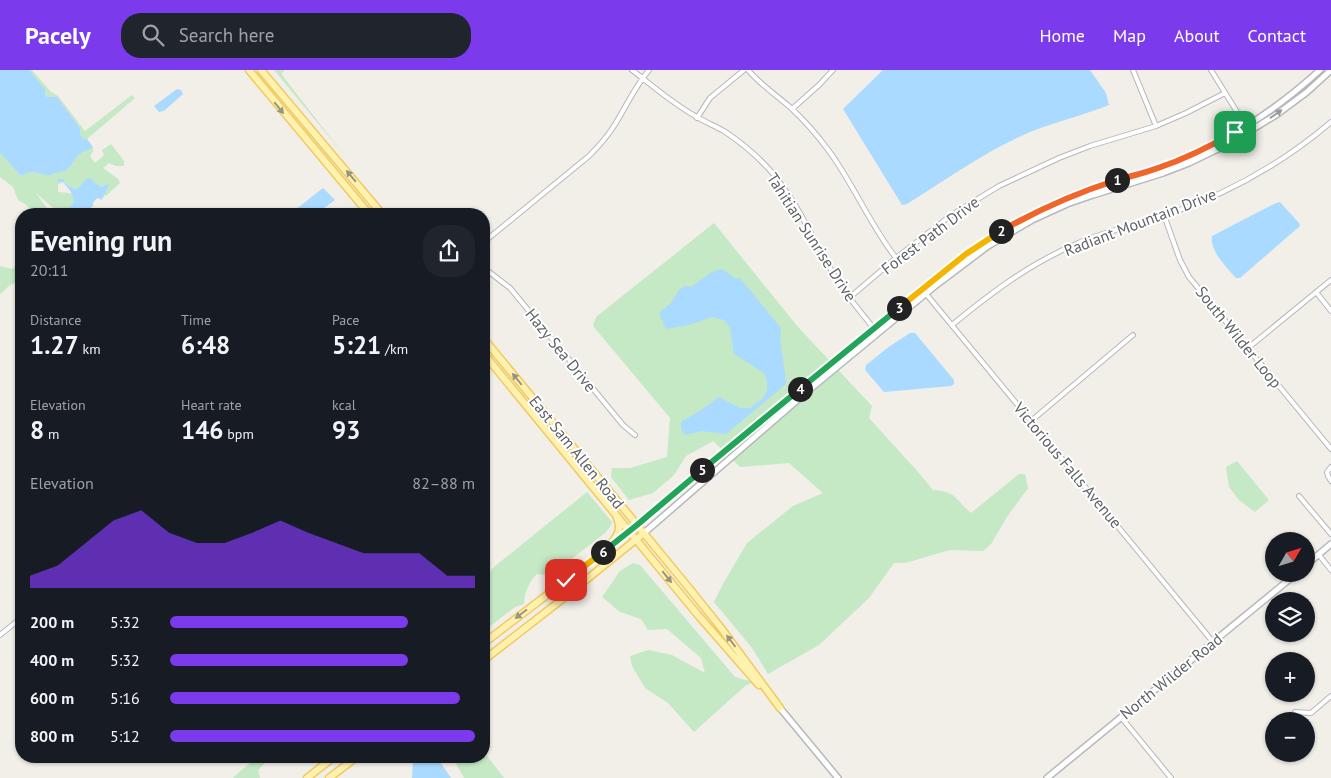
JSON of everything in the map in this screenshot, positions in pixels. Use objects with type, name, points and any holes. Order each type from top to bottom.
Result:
[{"type":"main road","points":[[248,70],[364,208]]},
{"type":"main road","points":[[261,70],[377,208]]},
{"type":"main road","name":"East Sam Allen Road","points":[[490,346],[721,628],[780,708]]},
{"type":"main road","name":"East Sam Allen Road","points":[[490,361],[703,621],[780,708]]},
{"type":"main road","points":[[607,548],[619,532],[619,524],[614,513]]},
{"type":"main road","points":[[490,638],[637,525]]},
{"type":"main road","points":[[490,655],[644,533]]},
{"type":"main road","points":[[307,778],[326,763]]},
{"type":"main road","points":[[329,778],[349,763]]},
{"type":"street","name":"Tahitian Sunrise Drive","points":[[632,70],[675,104],[697,118],[724,131],[767,167],[796,207],[849,298],[878,334]]},
{"type":"street","points":[[490,237],[599,146],[613,127],[634,88],[649,70]]},
{"type":"street","points":[[697,118],[710,98],[744,70]]},
{"type":"street","points":[[748,70],[757,80],[792,109],[814,131],[830,151],[884,243],[896,258]]},
{"type":"street","points":[[792,109],[834,70]]},
{"type":"street","points":[[1133,70],[1156,126]]},
{"type":"street","points":[[1212,70],[1247,129]]},
{"type":"street","points":[[644,533],[809,390],[964,263],[988,246],[1032,220],[1067,204],[1189,163],[1218,149],[1277,106],[1320,70]]},
{"type":"street","points":[[637,525],[972,249],[1030,215],[1089,189],[1158,168],[1247,129],[1276,114],[1299,98],[1331,70]]},
{"type":"street","name":"Forest Path Drive","points":[[849,298],[950,216],[999,186],[1090,146],[1156,126],[1225,93]]},
{"type":"street","name":"Radiant Mountain Drive","points":[[952,325],[991,293],[1042,261],[1096,236],[1164,215],[1210,197],[1256,174],[1302,145],[1331,122]]},
{"type":"street","name":"South Wilder Loop","points":[[1164,215],[1184,269],[1189,277],[1331,449]]},
{"type":"street","name":"Hazy Sea Drive","points":[[490,273],[510,288],[623,425],[635,435]]},
{"type":"street","points":[[1248,348],[1331,280]]},
{"type":"street","name":"Victorious Falls Avenue","points":[[922,289],[1213,642]]},
{"type":"street","points":[[1316,292],[1331,311]]},
{"type":"street","points":[[1031,421],[1133,335]]},
{"type":"street","points":[[1331,467],[1327,472],[1331,481]]},
{"type":"street","points":[[1299,496],[1331,534]]},
{"type":"street","points":[[1315,558],[1331,544]]},
{"type":"street","points":[[1319,555],[1331,570]]},
{"type":"street","name":"North Wilder Road","points":[[1047,778],[1286,582]]},
{"type":"street","points":[[0,635],[15,623]]},
{"type":"street","points":[[1312,712],[1331,696]]},
{"type":"street","name":"East Sam Allen Road","points":[[780,708],[838,778]]},
{"type":"street","points":[[1121,717],[1171,778]]},
{"type":"green space","points":[[29,70],[32,70],[50,91],[58,96],[85,131],[132,95],[135,98],[87,139],[84,139],[80,135],[80,128],[57,97],[47,97],[45,95],[46,92]]},
{"type":"green space","points":[[274,70],[285,70],[282,75],[344,155]]},
{"type":"green space","points":[[111,144],[124,161],[124,166],[116,166],[109,163],[103,168],[118,179],[120,183],[106,196],[104,195],[107,190],[105,185],[102,187],[91,178],[75,189],[67,185],[65,181],[58,182],[64,183],[58,184],[58,192],[73,195],[74,201],[69,208],[53,208],[36,193],[47,208],[30,208],[18,200],[13,187],[0,177],[0,153],[21,176],[28,173],[51,175],[63,171],[80,154],[93,147],[90,156],[95,163],[104,155],[102,150]]},
{"type":"green space","points":[[714,223],[798,327],[872,406],[869,418],[933,490],[951,494],[971,513],[1019,474],[1025,474],[1028,488],[1007,517],[991,544],[983,551],[950,550],[905,563],[894,563],[869,598],[819,645],[768,674],[752,648],[714,602],[747,543],[793,506],[823,493],[789,463],[740,467],[713,441],[686,456],[674,475],[653,493],[629,500],[611,477],[612,468],[630,468],[667,457],[670,418],[593,326],[596,317]]},
{"type":"green space","points":[[0,266],[12,269],[15,267],[15,283],[0,294]]},
{"type":"green space","points":[[1237,461],[1269,500],[1255,512],[1239,500],[1229,487],[1226,467]]},
{"type":"green space","points":[[587,492],[612,522],[605,533],[556,571],[546,575],[537,574],[527,588],[524,604],[515,607],[490,626],[490,572]]},
{"type":"green space","points":[[633,563],[640,565],[735,677],[753,682],[745,686],[694,732],[668,703],[645,688],[632,666],[630,656],[648,650],[672,655],[705,673],[701,658],[667,629],[648,630],[641,619],[620,612],[602,597],[620,571]]},
{"type":"green space","points":[[490,760],[504,778],[464,778],[456,763],[490,763]]},
{"type":"green space","points":[[250,763],[265,763],[258,770],[260,778],[233,778]]},
{"type":"water","points":[[0,70],[29,70],[46,90],[45,95],[47,97],[57,97],[80,128],[80,135],[87,139],[93,147],[77,157],[65,171],[51,175],[31,172],[21,176],[0,153]]},
{"type":"water","points":[[883,70],[1090,70],[1106,93],[1109,105],[1019,137],[976,160],[907,204],[902,205],[843,109]]},
{"type":"water","points":[[177,89],[181,90],[183,94],[164,111],[159,112],[154,106]]},
{"type":"water","points":[[91,178],[102,187],[107,184],[109,185],[103,198],[101,200],[99,198],[96,199],[91,208],[69,208],[74,201],[71,192],[63,182],[58,182],[57,180],[63,179],[67,185],[75,189],[85,180]]},
{"type":"water","points":[[323,188],[335,200],[324,208],[298,208]]},
{"type":"water","points":[[1280,202],[1300,226],[1240,278],[1236,278],[1216,253],[1213,247],[1212,236]]},
{"type":"water","points":[[722,269],[736,279],[740,278],[781,328],[780,337],[786,382],[785,385],[726,434],[702,431],[685,435],[681,429],[681,422],[719,397],[740,408],[750,408],[762,399],[767,391],[767,381],[764,373],[734,354],[730,328],[724,320],[712,317],[689,325],[666,329],[659,313],[671,303],[679,290],[685,286],[691,287],[712,272]]},
{"type":"water","points":[[910,333],[915,333],[954,380],[954,384],[951,386],[884,392],[865,370],[866,365]]},
{"type":"water","points":[[413,763],[441,763],[451,778],[412,778]]},
{"type":"route","points":[[566,580],[637,525],[874,328],[979,245],[1030,215],[1066,198],[1158,168],[1214,144],[1235,132]]}]
